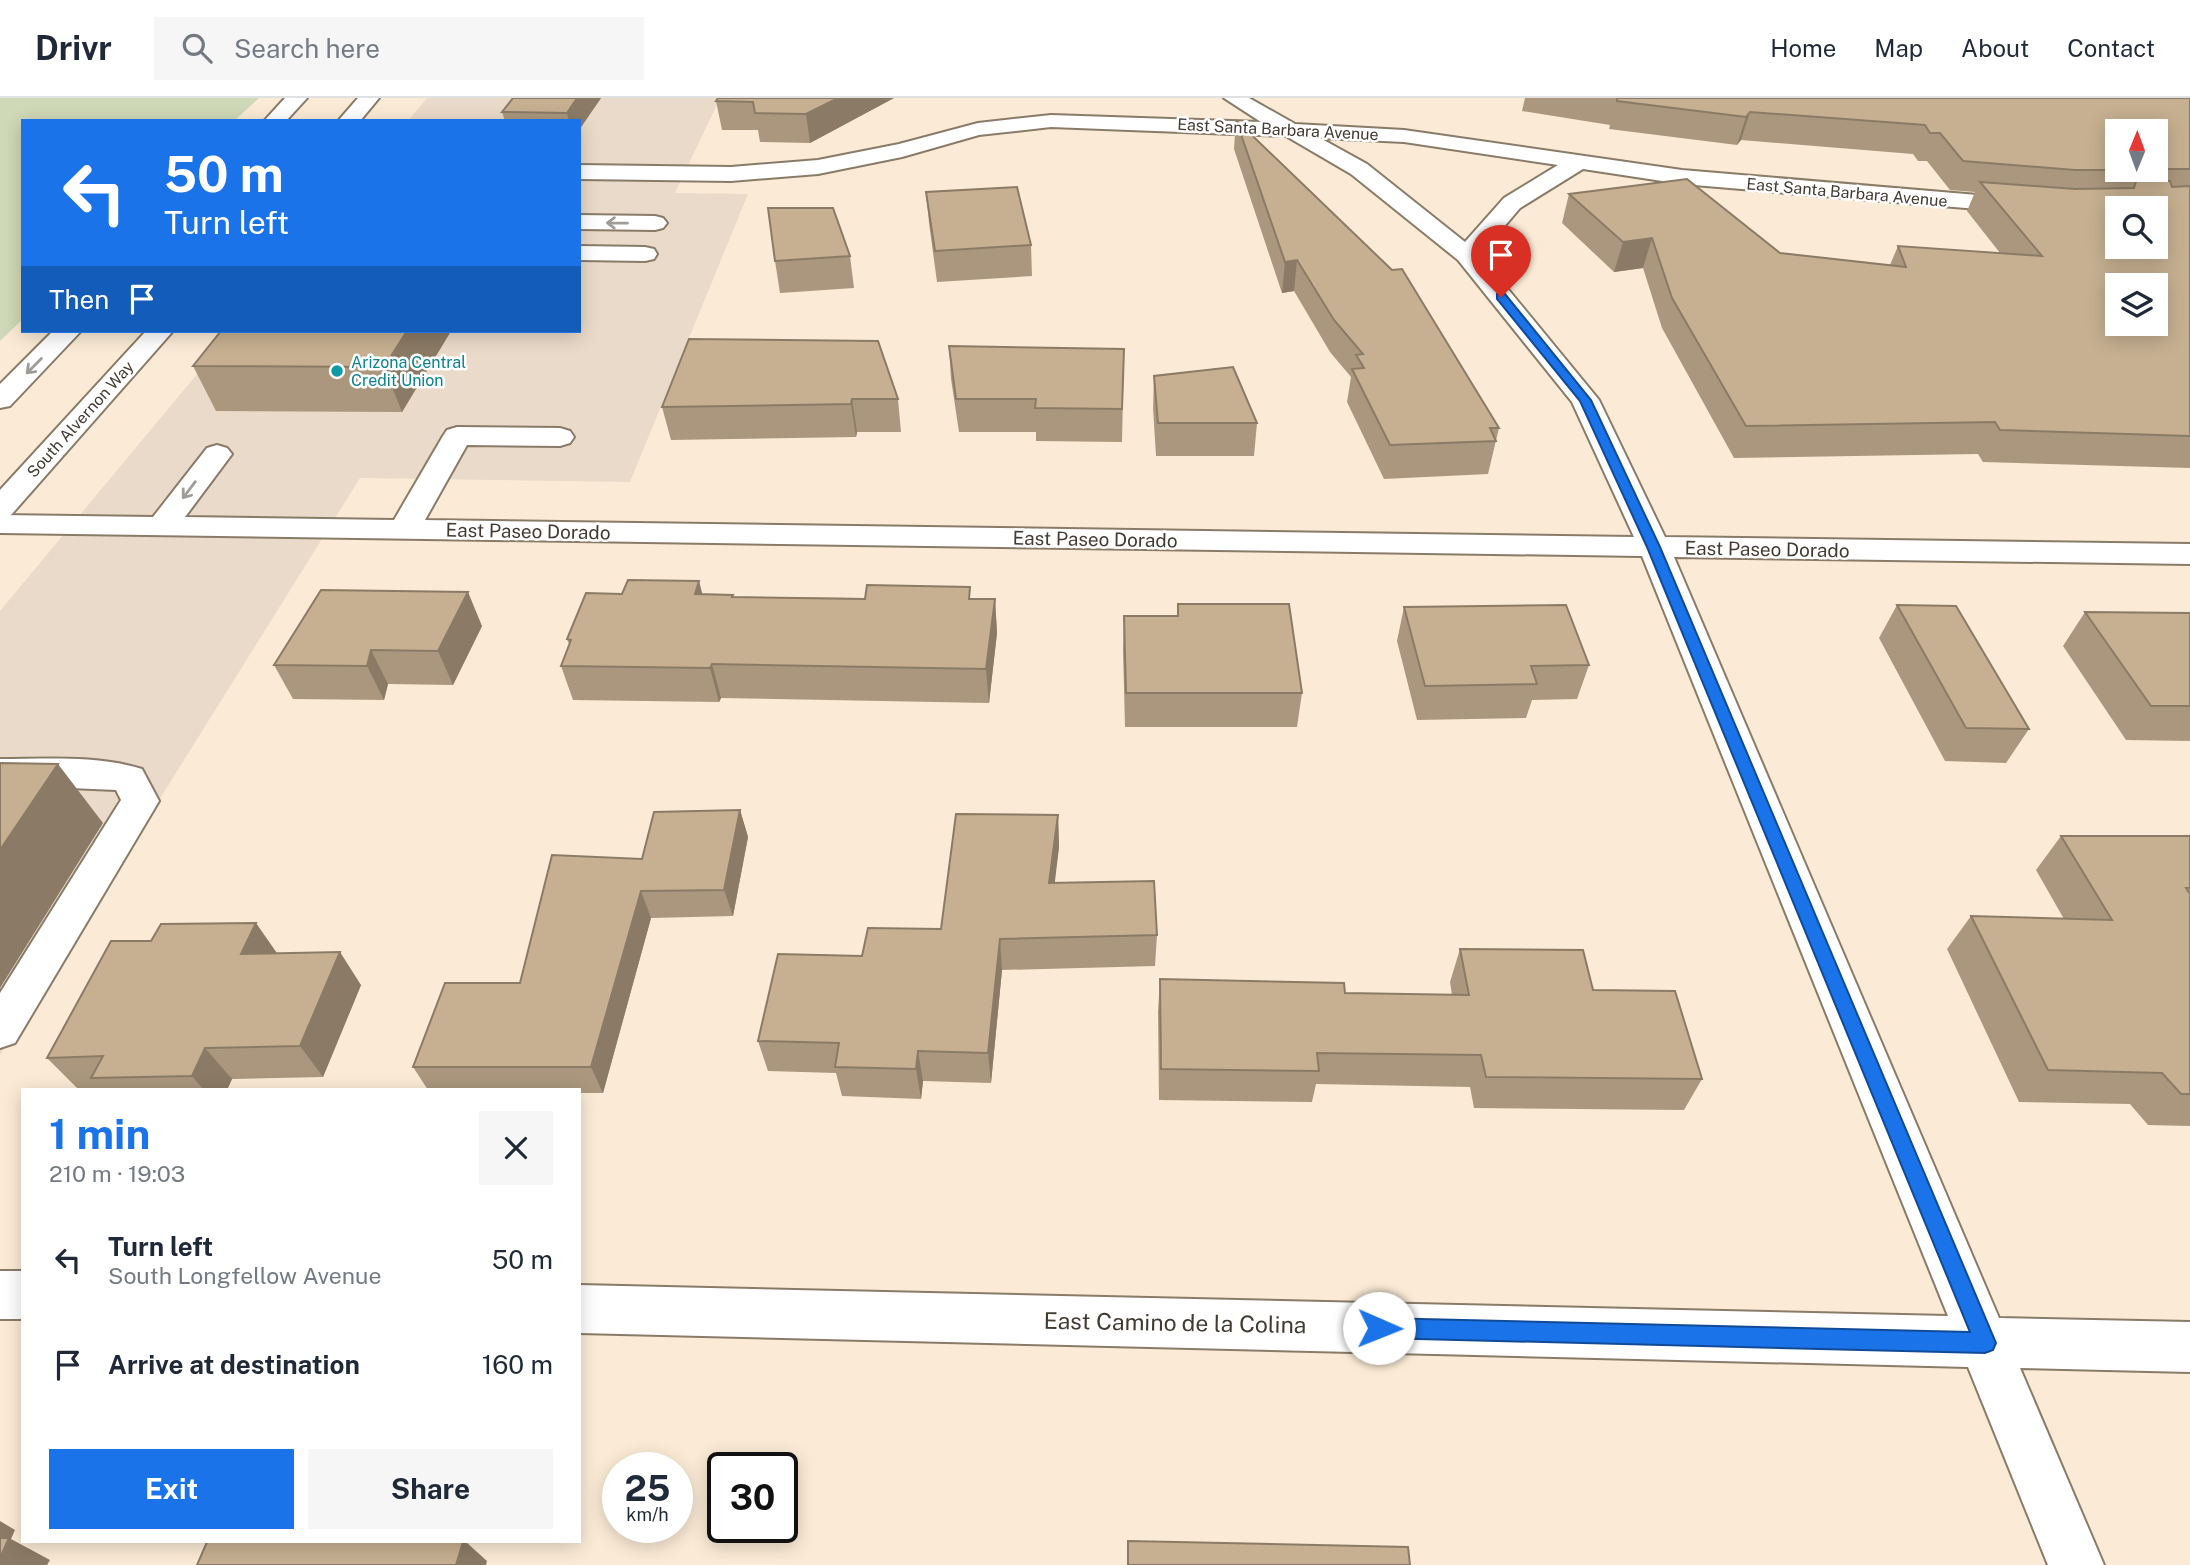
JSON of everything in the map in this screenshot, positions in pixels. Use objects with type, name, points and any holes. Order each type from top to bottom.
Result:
[{"type":"street","points":[[276,119],[296,98]]},
{"type":"street","points":[[350,119],[369,98]]},
{"type":"street","points":[[1234,98],[1359,169],[1468,255],[1585,400],[1654,547],[2076,1565]]},
{"type":"street","name":"East Santa Barbara Avenue","points":[[978,129],[1007,102]]},
{"type":"street","name":"East Santa Barbara Avenue","points":[[581,172],[731,174],[818,167],[902,150],[978,129],[1051,121],[1288,128],[1404,136],[1577,163],[1852,194],[2060,209],[2105,208]]},
{"type":"street","points":[[1468,255],[1512,203],[1577,163]]},
{"type":"street","points":[[581,222],[655,223]]},
{"type":"street","points":[[581,253],[645,254]]},
{"type":"street","points":[[0,400],[66,333]]},
{"type":"street","name":"South Alvernon Way","points":[[0,508],[158,333]]},
{"type":"street","points":[[404,530],[457,436],[560,437]]},
{"type":"street","points":[[162,526],[217,454]]},
{"type":"street","name":"East Paseo Dorado","points":[[0,524],[2190,554]]},
{"type":"street","points":[[0,772],[88,773],[129,778],[140,801],[0,1030]]},
{"type":"street","points":[[0,1295],[21,1295]]},
{"type":"street","name":"East Camino de la Colina","points":[[581,1309],[2190,1347]]},
{"type":"shaded area","points":[[427,98],[720,98],[675,193],[748,194],[630,482],[360,478],[0,1055],[0,611],[231,333],[581,333],[581,119],[410,119]]},
{"type":"green space","points":[[0,98],[259,98],[236,119],[21,119],[21,321],[0,341]]},
{"type":"building","points":[[513,98],[577,98],[567,113],[502,112]]},
{"type":"building","points":[[718,98],[838,98],[806,114],[755,113],[753,102],[716,101]]},
{"type":"building","points":[[1617,98],[2190,98],[2190,169],[2168,169],[2168,119],[2105,119],[2105,170],[2075,170],[1963,161],[1940,133],[1930,133],[1925,125],[1750,112],[1746,117],[1617,101]]},
{"type":"building","points":[[1236,120],[1392,270],[1402,269],[1499,428],[1490,428],[1496,441],[1390,445],[1352,369],[1364,368],[1356,355],[1363,354],[1334,320],[1297,260],[1285,262]]},
{"type":"building","points":[[1687,179],[1780,253],[1906,267],[1898,246],[2042,256],[1980,182],[2075,189],[2134,188],[2136,182],[2168,181],[2172,187],[2190,186],[2190,436],[2000,430],[1995,422],[1746,426],[1672,298],[1652,238],[1623,242],[1569,194]]},
{"type":"building","points":[[1017,187],[1031,245],[935,251],[926,192]]},
{"type":"building","points":[[768,208],[833,208],[850,256],[775,261]]},
{"type":"building","points":[[219,333],[406,333],[384,367],[193,366]]},
{"type":"building","points":[[689,339],[878,341],[898,399],[852,399],[851,404],[662,407]]},
{"type":"building","points":[[949,346],[1124,349],[1122,409],[1035,408],[1036,399],[956,399]]},
{"type":"building","points":[[1233,367],[1257,423],[1158,423],[1154,376]]},
{"type":"building","points":[[628,580],[699,581],[695,594],[733,595],[732,597],[865,599],[867,585],[970,587],[969,599],[995,599],[986,669],[712,664],[710,668],[561,666],[571,640],[567,639],[586,593],[622,594]]},
{"type":"building","points":[[321,590],[468,592],[438,651],[371,650],[367,666],[274,665]]},
{"type":"building","points":[[1178,604],[1289,604],[1302,693],[1126,693],[1124,616],[1178,616]]},
{"type":"building","points":[[1566,605],[1589,665],[1531,666],[1537,684],[1425,686],[1404,607]]},
{"type":"building","points":[[1897,605],[1956,606],[2029,729],[1966,728]]},
{"type":"building","points":[[2085,612],[2190,613],[2190,706],[2151,706]]},
{"type":"building","points":[[0,763],[58,764],[0,850]]},
{"type":"building","points":[[740,810],[724,890],[641,891],[591,1067],[413,1067],[445,983],[520,983],[552,855],[642,859],[654,812]]},
{"type":"building","points":[[956,814],[1058,815],[1049,883],[1154,881],[1157,935],[1000,939],[988,1053],[918,1051],[916,1069],[835,1067],[839,1043],[758,1041],[778,954],[862,956],[868,928],[941,929]]},
{"type":"building","points":[[2061,836],[2190,836],[2190,888],[2186,888],[2190,894],[2190,1094],[2181,1094],[2162,1073],[2048,1070],[1971,916],[2112,920]]},
{"type":"building","points":[[256,923],[241,954],[340,952],[300,1046],[205,1048],[192,1076],[91,1078],[103,1056],[47,1058],[111,941],[151,941],[161,924]]},
{"type":"building","points":[[1460,949],[1583,950],[1593,990],[1675,991],[1702,1079],[1486,1077],[1481,1055],[1317,1053],[1319,1071],[1161,1069],[1160,979],[1344,983],[1345,993],[1469,995]]},
{"type":"building","points":[[0,1538],[9,1538],[0,1558]]},
{"type":"building","points":[[1128,1541],[1408,1547],[1410,1565],[1128,1565]]},
{"type":"building","points":[[207,1543],[463,1543],[456,1565],[197,1565]]},
{"type":"place","name":"Arizona Central Credit Union","points":[[337,371]]},
{"type":"route","points":[[1379,1328],[1985,1343],[1654,547],[1585,400],[1501,297]]}]
